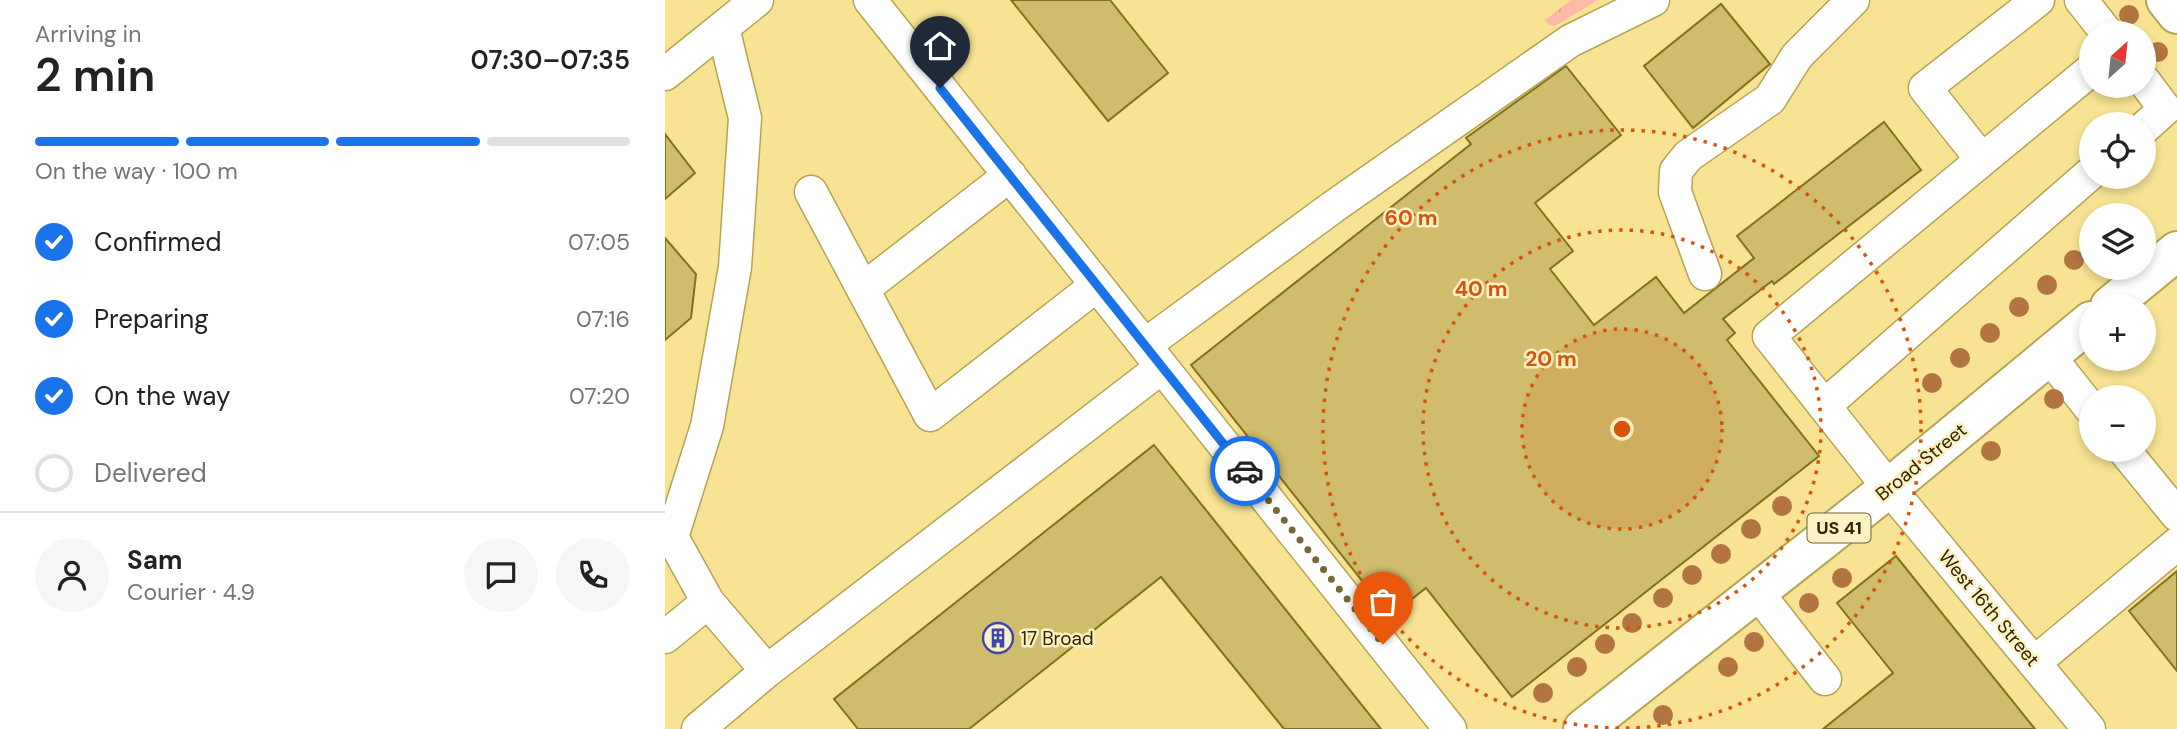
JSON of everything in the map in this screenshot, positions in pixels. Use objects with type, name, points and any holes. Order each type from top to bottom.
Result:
[{"type":"main road","points":[[2166,0],[2177,14]]},
{"type":"main road","points":[[2125,294],[2177,251]]},
{"type":"main road","name":"Broad Street","points":[[1583,729],[1889,488],[2079,331]]},
{"type":"street","points":[[665,74],[757,0]]},
{"type":"street","points":[[870,0],[1450,729]]},
{"type":"street","points":[[698,729],[1333,207],[1570,41],[1653,0]]},
{"type":"street","points":[[1705,274],[1675,192],[1676,171],[1688,156],[1770,99],[1797,56],[1853,0]]},
{"type":"street","points":[[2038,0],[1924,88],[1982,160],[2079,80]]},
{"type":"street","points":[[2081,0],[2098,21]]},
{"type":"street","points":[[723,28],[745,118],[735,267],[706,426],[669,532],[708,602],[767,671]]},
{"type":"street","points":[[2156,97],[2165,109],[2156,117]]},
{"type":"street","name":"West 16th Street","points":[[1982,160],[1769,336],[1889,488],[2089,729]]},
{"type":"street","points":[[863,289],[1010,175]]},
{"type":"street","points":[[1824,406],[2079,183]]},
{"type":"street","points":[[811,192],[930,415],[1097,285]]},
{"type":"street","points":[[2049,356],[2079,394]]},
{"type":"street","points":[[2134,462],[2177,515]]},
{"type":"street","points":[[2034,663],[2177,544]]},
{"type":"street","points":[[1757,592],[1825,679]]},
{"type":"street","points":[[665,637],[708,602]]},
{"type":"green space","points":[[1571,0],[1598,0],[1555,26],[1549,25],[1545,20]]},
{"type":"building","points":[[1011,0],[1110,0],[1168,73],[1108,121]]},
{"type":"building","points":[[1721,4],[1770,64],[1693,128],[1644,66]]},
{"type":"building","points":[[1566,66],[1621,135],[1535,203],[1573,251],[1550,269],[1594,325],[1656,277],[1684,313],[1754,258],[1737,236],[1884,122],[1921,170],[1774,284],[1772,281],[1723,319],[1735,333],[1727,340],[1819,456],[1512,697],[1426,588],[1390,616],[1191,365],[1471,144],[1466,138]]},
{"type":"building","points":[[665,134],[695,173],[665,199]]},
{"type":"building","points":[[665,238],[696,274],[691,318],[665,340]]},
{"type":"building","name":"17 Broad","points":[[1154,445],[1381,729],[1284,729],[1161,577],[969,729],[858,729],[834,699]]},
{"type":"building","points":[[1896,556],[2035,729],[1823,729],[1893,673],[1837,603]]},
{"type":"building","points":[[2177,571],[2177,671],[2129,611]]},
{"type":"way so far","points":[[1245,471],[1383,644]]},
{"type":"place","name":"17 Broad","points":[[998,638]]},
{"type":"route","points":[[940,88],[1245,471]]}]
